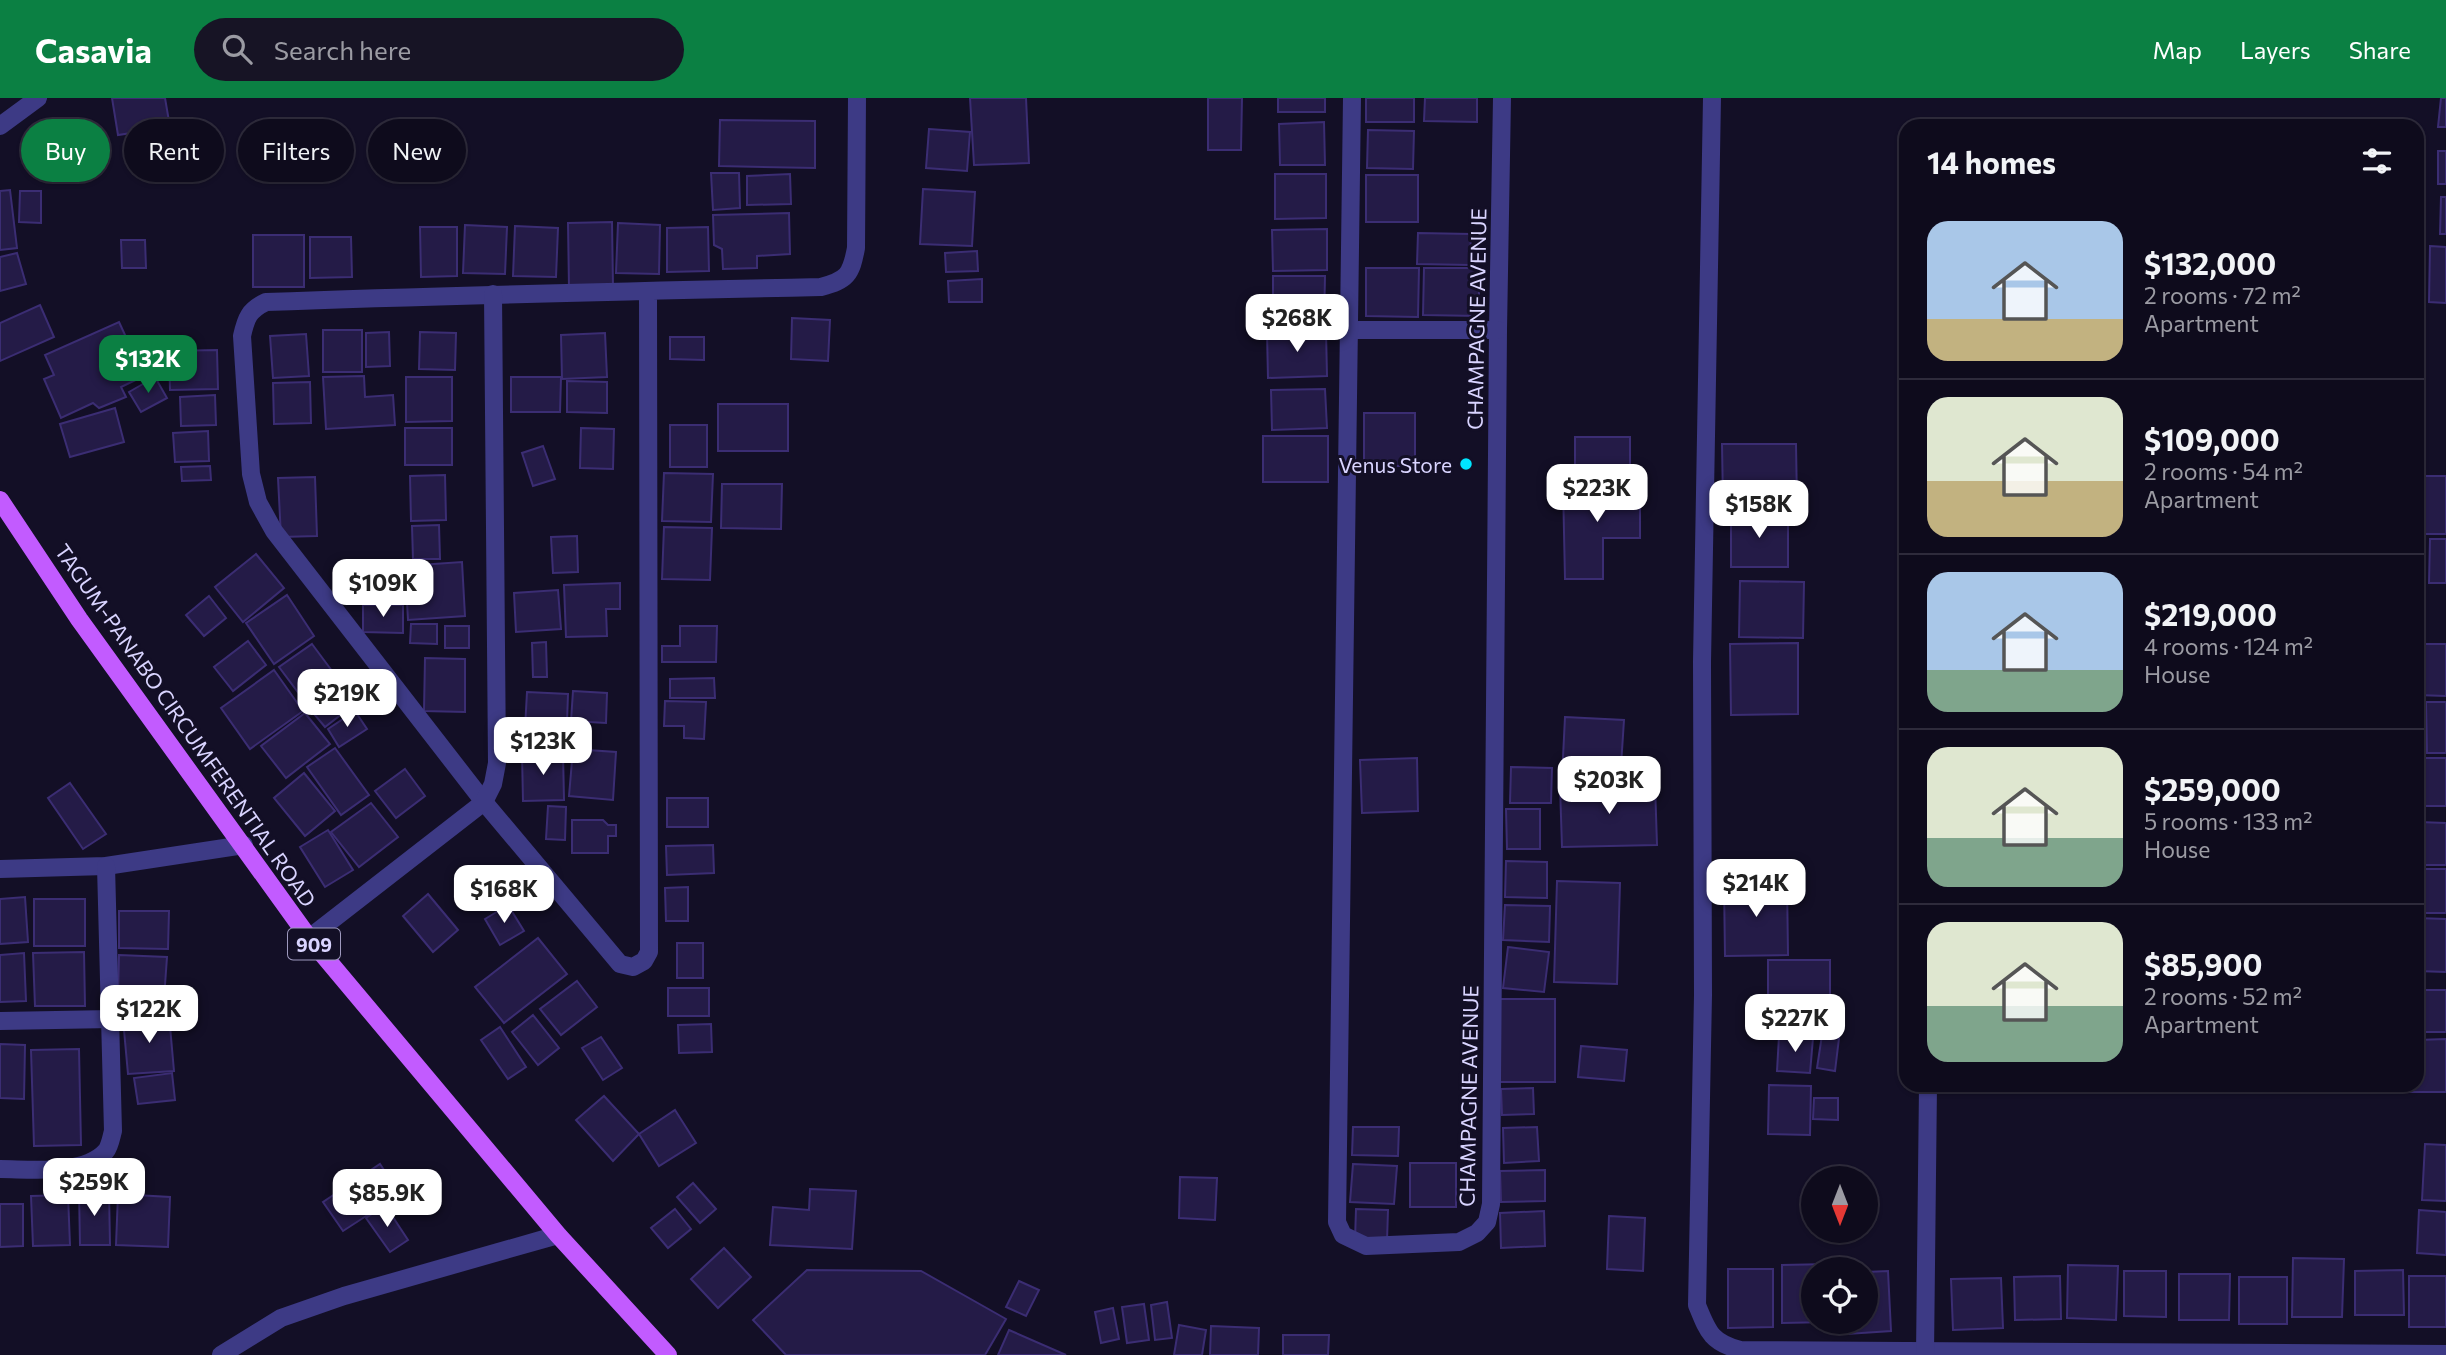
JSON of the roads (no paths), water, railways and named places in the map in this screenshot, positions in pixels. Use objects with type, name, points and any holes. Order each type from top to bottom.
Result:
[{"type":"main road","name":"TAGUM-PANABO CIRCUMFERENTIAL ROAD","points":[[0,500],[79,619],[309,938],[558,1235],[668,1355]]},
{"type":"street","points":[[2,119],[38,98]]},
{"type":"street","points":[[648,290],[649,952],[644,961],[633,967],[620,964],[484,802],[274,531],[258,502],[251,474],[242,336],[245,319],[252,309],[266,302],[493,294],[648,290],[821,287],[841,282],[853,267],[856,248],[857,98]]},
{"type":"street","name":"CHAMPAGNE AVENUE","points":[[1352,98],[1337,1222],[1343,1235],[1366,1246],[1459,1242],[1477,1233],[1487,1222],[1491,1203],[1502,98]]},
{"type":"street","points":[[1712,98],[1702,662],[1703,995],[1697,1305],[1708,1331],[1721,1345],[1740,1350],[2446,1354]]},
{"type":"street","points":[[309,938],[484,802],[493,784],[497,763],[493,294]]},
{"type":"street","points":[[1348,330],[1498,330]]},
{"type":"street","points":[[0,869],[106,866],[244,845]]},
{"type":"street","points":[[0,1170],[78,1168],[96,1160],[108,1150],[113,1131],[106,866]]},
{"type":"street","points":[[0,1021],[112,1019]]},
{"type":"street","points":[[1925,1353],[1928,1092]]},
{"type":"street","points":[[221,1355],[281,1318],[344,1296],[558,1235]]},
{"type":"place","name":"Venus Store","points":[[1466,464]]}]
